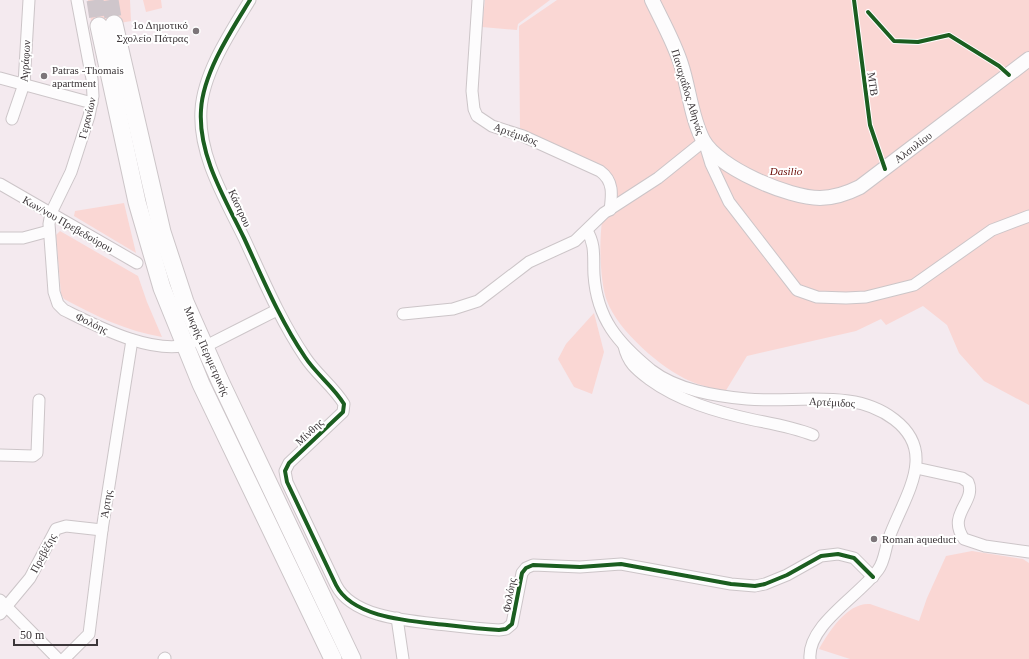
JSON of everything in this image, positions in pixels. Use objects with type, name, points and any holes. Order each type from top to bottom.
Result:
[{"type":"main road","name":"Μικρής Περιμετρικής","points":[[106,25],[137,202],[160,281],[196,345],[352,659]]},
{"type":"main road","name":"Μικρής Περιμετρικής","points":[[196,345],[208,398],[333,659]]},
{"type":"street","name":"Αγράφων","points":[[12,119],[24,84],[29,0]]},
{"type":"street","name":"Γερανίων","points":[[49,231],[51,213],[72,172],[92,103],[92,79],[76,0]]},
{"type":"street","name":"Αρτέμιδος","points":[[478,0],[472,84],[475,112],[481,119],[489,124],[535,141],[604,174],[611,185],[610,210]]},
{"type":"street","name":"Παναχαΐδος Αθηνάς","points":[[652,0],[677,52],[704,140]]},
{"type":"street","name":"Κάστρου","points":[[251,1],[208,77],[201,110],[202,132],[206,151],[215,176],[277,310],[306,358],[343,402],[344,410]]},
{"type":"street","name":"Αλσυλίου","points":[[704,140],[726,162],[769,186],[805,197],[833,197],[860,186],[1029,59]]},
{"type":"street","points":[[0,78],[92,103]]},
{"type":"street","points":[[403,314],[453,309],[472,304],[487,295],[529,262],[570,244],[610,210],[658,178],[704,140],[716,175],[736,211],[797,290],[810,295],[832,299],[859,297],[914,285],[992,230],[1029,216]]},
{"type":"street","name":"Κων/νου Πρεβεδούρου","points":[[0,184],[137,263]]},
{"type":"street","points":[[0,238],[23,238],[49,231]]},
{"type":"street","name":"Φολόης","points":[[49,231],[54,292],[60,306],[113,333],[132,340],[172,346],[196,345]]},
{"type":"street","name":"Αρτέμιδος","points":[[587,231],[593,246],[595,285],[600,310],[608,325],[624,346],[660,376],[679,385],[701,391],[746,399],[848,401],[877,409],[890,416],[907,432],[915,450],[916,468],[888,538],[882,563],[873,577],[822,626],[813,641],[810,659]]},
{"type":"street","points":[[196,345],[277,310]]},
{"type":"street","name":"Άρτης","points":[[64,659],[89,634],[102,530],[132,340]]},
{"type":"street","points":[[624,346],[626,356],[635,369],[676,396],[732,414],[787,426],[813,435]]},
{"type":"street","points":[[0,455],[33,456],[37,453],[39,400]]},
{"type":"street","name":"Μίνθης","points":[[287,466],[344,410]]},
{"type":"street","name":"Φολόης","points":[[287,466],[284,473],[287,482],[340,593],[363,609],[397,618],[492,630],[506,629],[513,621],[522,573],[526,568],[533,565],[580,568],[621,564],[731,584],[755,586],[788,575],[821,556],[838,554],[854,558],[873,577]]},
{"type":"street","points":[[916,468],[962,478],[968,482],[969,494],[957,522],[964,539],[975,544],[1029,552]]},
{"type":"street","name":"Πρεβέζης","points":[[2,607],[30,578],[56,529],[66,526],[102,530]]},
{"type":"street","points":[[2,607],[58,659]]},
{"type":"street","points":[[397,618],[402,659]]},
{"type":"green space","points":[[88,0],[130,0],[131,21],[92,28]]},
{"type":"green space","points":[[143,0],[161,0],[162,8],[146,12]]},
{"type":"green space","points":[[485,0],[550,0],[518,24],[517,30],[482,27]]},
{"type":"green space","name":"Dasilio","points":[[557,0],[1029,0],[1029,405],[984,381],[959,353],[947,325],[923,306],[886,325],[881,319],[856,331],[747,356],[725,392],[690,381],[667,368],[642,348],[613,313],[607,301],[603,284],[600,251],[602,222],[613,213],[615,189],[575,154],[520,130],[519,26]]},
{"type":"green space","points":[[124,203],[136,253],[74,216],[75,211]]},
{"type":"green space","points":[[60,231],[138,276],[162,337],[124,327],[64,299],[61,294],[56,235]]},
{"type":"green space","points":[[594,313],[604,352],[592,394],[574,387],[558,359],[566,344]]},
{"type":"green space","points":[[972,551],[1023,559],[1029,563],[1029,659],[850,659],[819,649],[828,634],[840,619],[854,608],[862,605],[870,604],[919,621],[927,598],[946,556]]},
{"type":"tunnel","points":[[95,0],[99,26]]},
{"type":"tunnel","points":[[110,0],[114,24]]},
{"type":"cycle path","points":[[250,0],[212,67],[203,96],[201,127],[208,160],[214,176],[272,299],[296,343],[309,363],[344,404],[343,412],[289,463],[285,471],[287,482],[336,585],[344,596],[356,605],[370,612],[401,620],[499,630],[506,629],[512,624],[522,573],[526,568],[533,565],[580,567],[621,564],[731,584],[755,586],[765,584],[787,575],[821,556],[838,554],[854,558],[873,577]]},
{"type":"cycle path","name":"MTB","points":[[854,0],[870,125],[885,169]]},
{"type":"cycle path","points":[[868,12],[894,41],[918,42],[949,35],[999,66],[1009,75]]},
{"type":"place","name":"1ο Δημοτικό Σχολείο Πάτρας","points":[[196,31]]},
{"type":"place","name":"Patras -Thomais apartment","points":[[44,76]]},
{"type":"place","name":"Roman aqueduct","points":[[874,539]]}]
